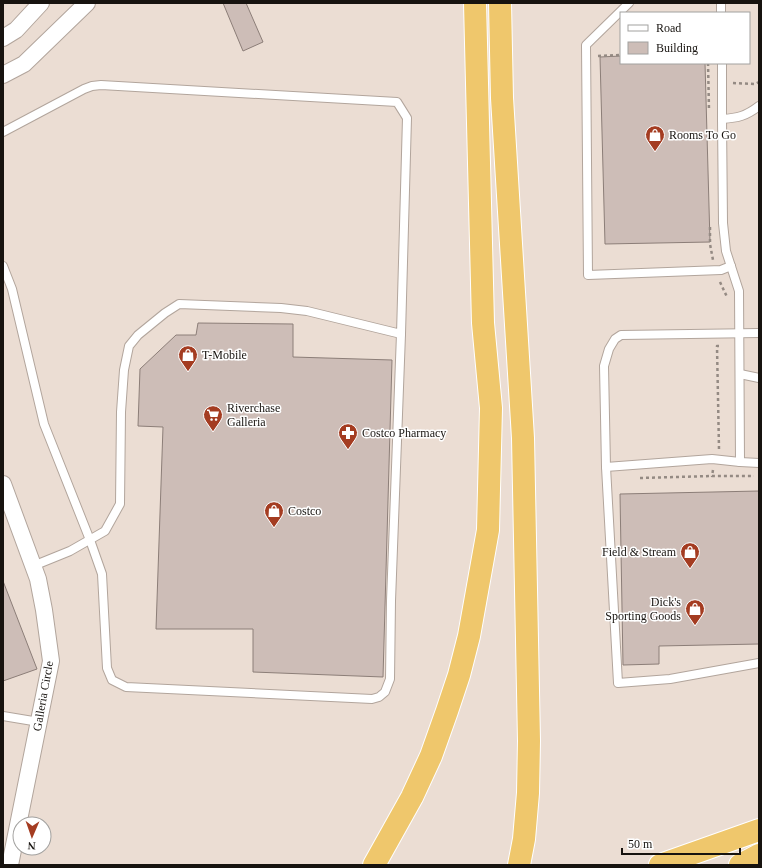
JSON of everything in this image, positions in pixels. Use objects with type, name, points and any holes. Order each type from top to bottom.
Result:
[{"type":"highway","points":[[374,865],[402,817],[431,756],[459,675],[469,636],[488,530],[490,408],[483,323],[475,3]]},
{"type":"highway","points":[[500,3],[502,98],[523,438],[529,741],[528,793],[524,839],[519,865]]},
{"type":"highway","points":[[660,865],[759,830]]},
{"type":"highway","points":[[740,865],[759,855]]},
{"type":"street","points":[[3,38],[16,30],[41,3]]},
{"type":"street","points":[[3,75],[24,64],[87,3]]},
{"type":"street","name":"Galleria Circle","points":[[3,484],[38,579],[51,661],[10,865]]},
{"type":"lane","points":[[629,3],[586,45],[588,275],[720,270],[731,266]]},
{"type":"lane","points":[[722,64],[723,223],[726,251],[739,291],[740,462]]},
{"type":"lane","points":[[3,132],[92,86],[101,85],[397,102],[407,118],[391,601],[390,679],[385,692],[379,697],[372,699],[126,687],[112,680],[107,668],[102,574],[44,424],[12,289],[3,266]]},
{"type":"lane","points":[[722,118],[747,115],[759,106]]},
{"type":"lane","points":[[33,566],[70,552],[105,531],[120,504],[121,412],[124,370],[129,346],[138,335],[165,313],[179,304],[281,308],[307,312],[401,334]]},
{"type":"lane","points":[[759,333],[740,332],[621,335],[615,339],[609,349],[604,366],[606,467],[618,683],[670,679],[759,663]]},
{"type":"lane","points":[[740,374],[759,378]]},
{"type":"lane","points":[[606,467],[715,459],[759,463]]},
{"type":"lane","points":[[3,716],[39,722]]},
{"type":"path","points":[[598,63],[598,55],[620,55]]},
{"type":"path","points":[[712,476],[715,459],[719,451],[717,346],[740,346]]},
{"type":"path","points":[[637,478],[759,476]]},
{"type":"building","points":[[223,3],[246,3],[263,42],[243,51]]},
{"type":"building","name":"Rooms To Go","points":[[620,56],[620,64],[705,64],[710,242],[605,244],[600,57]]},
{"type":"building","name":"Costco","points":[[198,323],[293,324],[293,357],[392,360],[383,677],[253,672],[253,629],[156,629],[163,427],[138,426],[140,369],[176,335],[196,335]]},
{"type":"building","name":"Field & Stream","points":[[759,491],[759,644],[659,646],[659,664],[623,665],[620,494]]},
{"type":"building","points":[[3,581],[37,669],[3,681]]},
{"type":"place","name":"Rooms To Go","points":[[655,152]]},
{"type":"place","name":"T-Mobile","points":[[188,372]]},
{"type":"place","name":"Riverchase Galleria","points":[[213,432]]},
{"type":"place","name":"Costco Pharmacy","points":[[348,450]]},
{"type":"place","name":"Costco","points":[[274,528]]},
{"type":"place","name":"Field & Stream","points":[[690,569]]},
{"type":"place","name":"Dick's Sporting Goods","points":[[695,626]]}]
